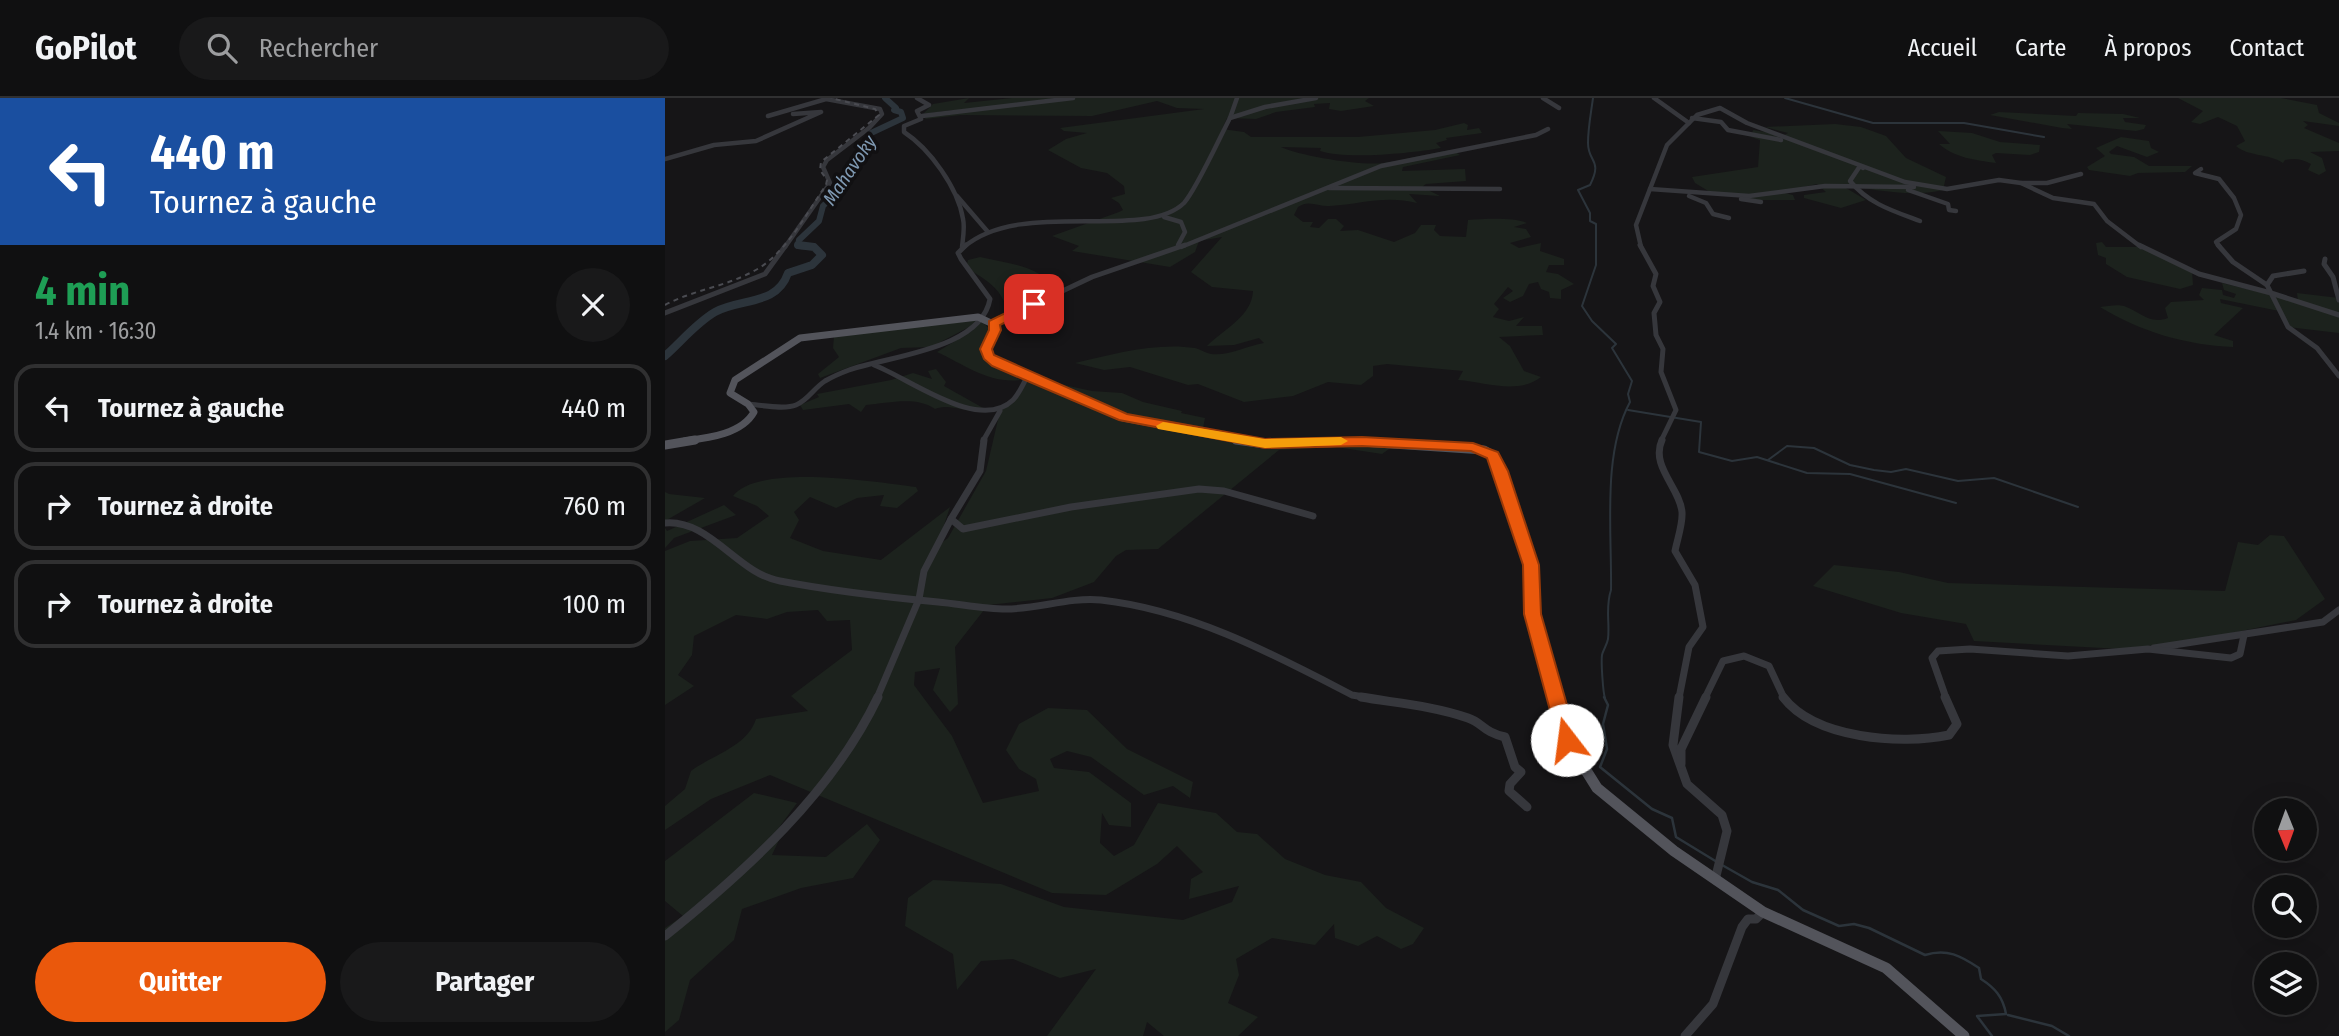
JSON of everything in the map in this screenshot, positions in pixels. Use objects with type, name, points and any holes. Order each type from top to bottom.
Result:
[{"type":"main road","points":[[665,445],[734,430],[749,421],[754,412],[748,404],[730,393],[735,380],[757,363],[800,338],[978,317],[993,324],[995,330],[986,349],[988,357],[1027,377],[1123,418],[1265,444],[1325,440],[1473,447],[1493,455],[1501,471],[1531,565],[1532,614],[1574,755],[1597,788],[1674,851],[1717,870],[1763,912],[1886,968],[1964,1036]]},
{"type":"street","points":[[917,98],[929,105],[917,111],[922,116]]},
{"type":"street","points":[[988,232],[957,196],[918,141],[905,133],[904,127],[922,116],[1073,98]]},
{"type":"street","points":[[1163,217],[1185,202],[1230,118],[1237,98]]},
{"type":"street","points":[[1230,118],[1265,107],[1316,98]]},
{"type":"street","points":[[1543,98],[1559,108]]},
{"type":"street","points":[[1654,98],[1691,120],[1721,122],[1728,130],[1809,145]]},
{"type":"street","points":[[665,159],[714,145],[765,138],[821,112],[768,117],[816,101],[853,102],[881,109],[880,119],[827,159],[823,167],[830,183],[773,268],[756,280],[711,293],[665,313]]},
{"type":"street","points":[[1717,870],[1727,831],[1722,815],[1695,793],[1681,772],[1673,745],[1677,702],[1689,646],[1703,627],[1695,585],[1675,551],[1682,512],[1658,456],[1660,440],[1676,410],[1661,372],[1663,349],[1656,335],[1654,313],[1660,302],[1653,286],[1656,274],[1640,249],[1636,225],[1667,145],[1691,120],[1720,105],[1747,123],[1860,166],[1901,187],[1948,204],[1949,210],[1956,211]]},
{"type":"street","points":[[993,324],[1040,300],[1381,166],[1536,135],[1548,129]]},
{"type":"street","points":[[1860,166],[1851,178],[1858,194],[1877,206],[1920,220]]},
{"type":"street","points":[[1860,166],[1927,187]]},
{"type":"street","points":[[2201,169],[2195,173],[2218,179],[2241,211],[2242,225],[2235,234],[2216,242],[2233,261],[2267,285],[2288,327],[2317,348],[2339,376]]},
{"type":"street","points":[[1729,196],[1854,186],[1954,189],[1999,180],[2047,183],[2081,174]]},
{"type":"street","points":[[2021,183],[2053,198],[2094,204],[2100,215],[2126,237],[2194,271],[2241,288],[2271,293],[2339,315]]},
{"type":"street","points":[[1325,188],[1500,189]]},
{"type":"street","points":[[1650,189],[1729,196],[1761,202]]},
{"type":"street","points":[[1681,192],[1706,203],[1713,214],[1729,218]]},
{"type":"street","points":[[957,196],[964,221],[962,247]]},
{"type":"street","points":[[748,404],[794,405],[810,396],[823,382],[870,364],[923,352],[963,334],[988,310],[990,299],[979,281],[962,264],[958,253],[962,247],[988,232],[1015,224],[1163,217],[1181,222],[1185,232],[1178,245]]},
{"type":"street","points":[[2325,259],[2323,264],[2333,277],[2339,300]]},
{"type":"street","points":[[2267,285],[2273,276],[2304,271]]},
{"type":"street","points":[[870,364],[963,408],[984,413],[1000,411]]},
{"type":"street","points":[[665,936],[715,896],[814,795],[869,715],[919,598],[924,571],[980,471],[982,443],[1000,411],[1022,390],[1027,377]]},
{"type":"street","points":[[951,519],[963,529],[979,528],[1071,507],[1199,489],[1224,491],[1313,516]]},
{"type":"street","points":[[665,523],[676,522],[698,532],[730,552],[754,573],[777,581],[869,595],[1007,609],[1068,600],[1101,600],[1206,626],[1241,638],[1352,695],[1456,714],[1472,719],[1487,733],[1505,737],[1515,767],[1521,772],[1510,784],[1509,791],[1527,807]]},
{"type":"street","points":[[1681,772],[1681,749],[1723,660],[1744,656],[1769,666],[1779,691],[1794,710],[1849,734],[1922,740],[1949,735],[1956,730],[1957,724],[1933,668],[1931,658],[1938,651],[1970,649],[2068,656],[2148,649],[2323,622],[2339,610]]},
{"type":"street","points":[[2148,649],[2231,658],[2240,654],[2245,635]]},
{"type":"street","points":[[1685,1036],[1698,1025],[1719,993],[1737,931],[1748,919],[1756,919],[1763,912]]},
{"type":"shaded area","points":[[969,98],[964,103],[1012,98],[1369,98],[1365,101],[1374,106],[1341,111],[1329,109],[1330,103],[1314,104],[1315,107],[1276,112],[1256,119],[1227,118],[1222,129],[1244,132],[1251,137],[1358,137],[1435,130],[1464,123],[1468,125],[1467,130],[1479,128],[1482,133],[1446,138],[1447,140],[1436,143],[1441,148],[1397,154],[1346,155],[1320,151],[1321,148],[1281,147],[1316,157],[1373,164],[1452,150],[1460,155],[1403,167],[1402,171],[1465,169],[1466,181],[1426,184],[1422,187],[1440,196],[1409,194],[1417,203],[1394,200],[1326,206],[1310,203],[1298,207],[1294,215],[1303,222],[1313,222],[1310,227],[1319,228],[1328,219],[1336,219],[1344,226],[1340,231],[1358,230],[1394,242],[1415,233],[1421,225],[1436,225],[1434,230],[1440,236],[1466,237],[1468,220],[1506,219],[1527,223],[1514,227],[1526,229],[1531,237],[1510,243],[1519,248],[1541,243],[1540,251],[1564,259],[1564,265],[1549,265],[1546,272],[1558,274],[1574,284],[1561,290],[1561,299],[1550,298],[1549,292],[1541,289],[1538,282],[1529,284],[1523,296],[1510,302],[1503,298],[1513,291],[1508,287],[1494,304],[1499,309],[1493,317],[1509,321],[1524,317],[1516,326],[1542,326],[1543,335],[1499,337],[1510,346],[1524,371],[1541,377],[1522,385],[1501,386],[1458,380],[1463,371],[1387,364],[1373,366],[1373,376],[1361,385],[1328,382],[1293,396],[1244,402],[1198,384],[1188,385],[1130,367],[1104,370],[1075,363],[1150,348],[1195,348],[1218,354],[1264,343],[1259,338],[1234,345],[1207,346],[1236,322],[1248,308],[1253,291],[1212,287],[1191,272],[1222,237],[1199,241],[1195,252],[1170,267],[1072,251],[1079,246],[1052,236],[1123,210],[1119,203],[1111,198],[1125,194],[1124,186],[1107,173],[1081,168],[1048,150],[1066,139],[1087,133],[1064,131],[1060,128],[1204,109],[1177,108],[1157,101],[1092,116],[961,115],[925,119],[927,116],[949,115],[953,110],[923,114],[933,104]]},
{"type":"shaded area","points":[[2178,98],[2281,98],[2317,105],[2319,113],[2339,123],[2339,126],[2303,121],[2308,125],[2304,128],[2339,143],[2339,151],[2310,152],[2322,158],[2326,171],[2319,175],[2308,170],[2311,164],[2305,161],[2289,159],[2283,163],[2247,152],[2236,146],[2245,141],[2237,126],[2218,117],[2200,124],[2191,122],[2203,111]]},
{"type":"shaded area","points":[[1999,112],[2076,116],[2078,113],[2123,114],[2140,118],[2123,118],[2125,122],[2146,125],[2144,129],[2136,131],[2067,124],[2072,129],[1990,115]]},
{"type":"shaded area","points":[[1835,124],[1861,127],[1886,136],[1906,158],[1946,177],[1943,190],[1905,193],[1841,185],[1866,200],[1841,208],[1804,198],[1804,195],[1826,192],[1817,184],[1781,192],[1793,195],[1795,200],[1749,200],[1748,197],[1710,192],[1695,183],[1692,177],[1758,167],[1760,140],[1751,137],[1753,130],[1784,135],[1788,133],[1765,127]]},
{"type":"shaded area","points":[[1938,131],[1972,133],[2000,142],[2040,145],[2039,152],[2030,155],[1996,153],[1992,155],[1996,163],[1973,159],[1939,144],[1950,144]]},
{"type":"shaded area","points":[[2121,137],[2149,141],[2151,148],[2159,152],[2147,157],[2117,146],[2109,152],[2111,154],[2134,157],[2149,166],[2192,166],[2185,172],[2138,173],[2130,176],[2089,170],[2087,167],[2105,156],[2096,148]]},
{"type":"shaded area","points":[[2102,242],[2106,247],[2141,247],[2192,271],[2193,285],[2180,289],[2127,277],[2106,264],[2106,258],[2098,255],[2096,243]]},
{"type":"shaded area","points":[[980,257],[1033,270],[1057,292],[1034,299],[1016,312],[1008,312],[1002,297],[992,286],[966,268],[968,260]]},
{"type":"shaded area","points":[[2222,283],[2298,301],[2297,293],[2339,298],[2339,333],[2288,327],[2279,311],[2220,299],[2221,303],[2243,308],[2214,335],[2233,341],[2233,347],[2215,346],[2164,336],[2131,324],[2100,307],[2122,305],[2150,319],[2161,320],[2168,318],[2165,308],[2171,302],[2204,300],[2199,295],[2202,288],[2222,290],[2223,295],[2234,298],[2236,294],[2224,290]]},
{"type":"shaded area","points":[[980,320],[990,329],[982,350],[985,359],[1021,380],[988,376],[937,352],[973,330],[971,326],[931,347],[901,348],[820,378],[818,374],[839,357],[833,348],[834,336]]},
{"type":"shaded area","points":[[936,369],[946,382],[944,386],[985,409],[935,409],[911,401],[866,405],[861,412],[849,404],[803,410],[800,405],[819,397],[817,394],[891,380],[913,373],[932,379],[928,371]]},
{"type":"shaded area","points":[[1027,377],[1092,391],[1122,393],[1143,402],[1182,411],[1181,413],[1205,418],[1202,433],[1231,439],[1396,444],[1382,454],[1336,447],[1279,450],[1158,549],[1126,550],[1116,556],[1094,582],[1052,598],[988,605],[955,647],[958,704],[950,712],[933,690],[940,668],[915,672],[914,685],[952,736],[983,803],[1039,791],[1036,779],[1019,769],[1006,750],[1019,724],[1048,708],[1087,710],[1127,749],[1193,782],[1190,798],[1173,786],[1144,795],[1091,757],[1067,751],[1050,759],[1054,768],[1089,772],[1131,803],[1131,827],[1109,825],[1102,813],[1100,843],[1114,856],[1134,845],[1158,803],[1216,813],[1237,832],[1257,834],[1285,859],[1325,875],[1361,882],[1386,908],[1424,928],[1413,944],[1401,949],[1377,936],[1358,946],[1335,938],[1334,924],[1315,945],[1272,938],[1236,959],[1239,975],[1228,1003],[1258,1017],[1238,1036],[1164,1036],[1147,1022],[1143,1036],[1047,1036],[1096,969],[1060,978],[1013,959],[981,961],[957,990],[953,954],[905,926],[908,898],[933,880],[1001,884],[1064,907],[1183,920],[1232,902],[1239,886],[1189,899],[1191,879],[1203,872],[1177,846],[1157,864],[1106,895],[1052,893],[770,775],[711,799],[665,830],[665,806],[685,789],[691,771],[737,744],[745,737],[756,719],[808,711],[791,696],[852,650],[850,620],[827,621],[818,610],[787,612],[767,619],[736,615],[694,636],[692,655],[678,675],[694,686],[665,705],[665,551],[690,541],[737,538],[769,516],[757,506],[733,496],[746,486],[791,477],[847,479],[916,487],[918,491],[897,508],[880,506],[884,495],[857,498],[836,508],[810,497],[794,512],[799,520],[790,538],[823,551],[881,560],[950,507],[937,546],[948,538],[986,471],[1000,411],[1022,390]]},
{"type":"shaded area","points":[[665,492],[669,494],[705,498],[665,521]]},
{"type":"shaded area","points":[[724,505],[736,515],[674,538],[665,548],[665,528],[667,531]]},
{"type":"shaded area","points":[[2270,535],[2284,536],[2325,599],[2296,620],[2197,640],[2122,649],[1974,641],[1966,624],[1901,613],[1813,586],[1834,565],[1899,572],[1948,583],[2225,591],[2238,542],[2258,545]]},
{"type":"shaded area","points":[[754,793],[797,803],[772,837],[779,840],[772,855],[826,857],[867,824],[880,840],[853,878],[801,888],[742,909],[734,940],[690,980],[679,1020],[665,1032],[665,928],[683,916],[665,901],[665,861]]},
{"type":"waterway","name":"Mahavoky","points":[[798,245],[799,240],[819,221],[823,206],[838,191],[856,156],[868,147],[869,134],[903,118],[901,112],[894,110],[896,108],[885,98]]},
{"type":"waterway","points":[[1593,98],[1588,143],[1595,166],[1594,177],[1590,185],[1578,190],[1590,213],[1590,221],[1596,224],[1596,265],[1582,306],[1592,321],[1616,344],[1612,348],[1632,381],[1628,394],[1630,402],[1615,445],[1612,469],[1611,590],[1608,603],[1608,639],[1602,659],[1605,698]]},
{"type":"waterway","points":[[1785,98],[1873,123],[1964,123],[2044,137]]},
{"type":"waterway","name":"Mahavoky","points":[[798,245],[814,247]]},
{"type":"waterway","name":"Mahavoky","points":[[798,245],[814,247]]},
{"type":"waterway","name":"Mahavoky","points":[[665,356],[708,316],[725,308],[767,296],[783,284],[788,273],[812,265],[822,255],[814,247]]},
{"type":"waterway","points":[[1628,410],[1701,422],[1699,452],[1732,461],[1757,457],[1807,473],[1850,474],[1956,503]]},
{"type":"waterway","points":[[1768,460],[1787,446],[1814,448],[1850,465],[1874,470],[1891,472],[1906,469],[1958,481],[1994,478],[2078,507]]},
{"type":"waterway","points":[[1604,697],[1608,705],[1603,724],[1607,749],[1600,767],[1652,809],[1672,818],[1676,837],[1717,862]]},
{"type":"waterway","points":[[1722,865],[1752,882],[1778,890],[1803,910],[1839,926],[1854,924],[1869,928],[1925,955],[1947,953],[1979,968],[1981,979],[1998,994],[2005,1008],[2006,1014],[1977,1016],[1992,1036]]},
{"type":"waterway","points":[[2008,1015],[2052,1026],[2069,1036]]},
{"type":"railway","points":[[665,305],[752,272],[764,265],[785,245],[826,185],[827,180],[820,170],[821,162],[879,115],[875,109],[831,98]]},
{"type":"slow traffic","points":[[1163,426],[1265,444],[1341,441]]},
{"type":"route","points":[[1034,304],[993,324],[995,330],[986,349],[988,357],[997,364],[1123,418],[1265,444],[1325,440],[1473,447],[1493,455],[1501,471],[1508,500],[1531,565],[1532,614],[1567,740]]}]
